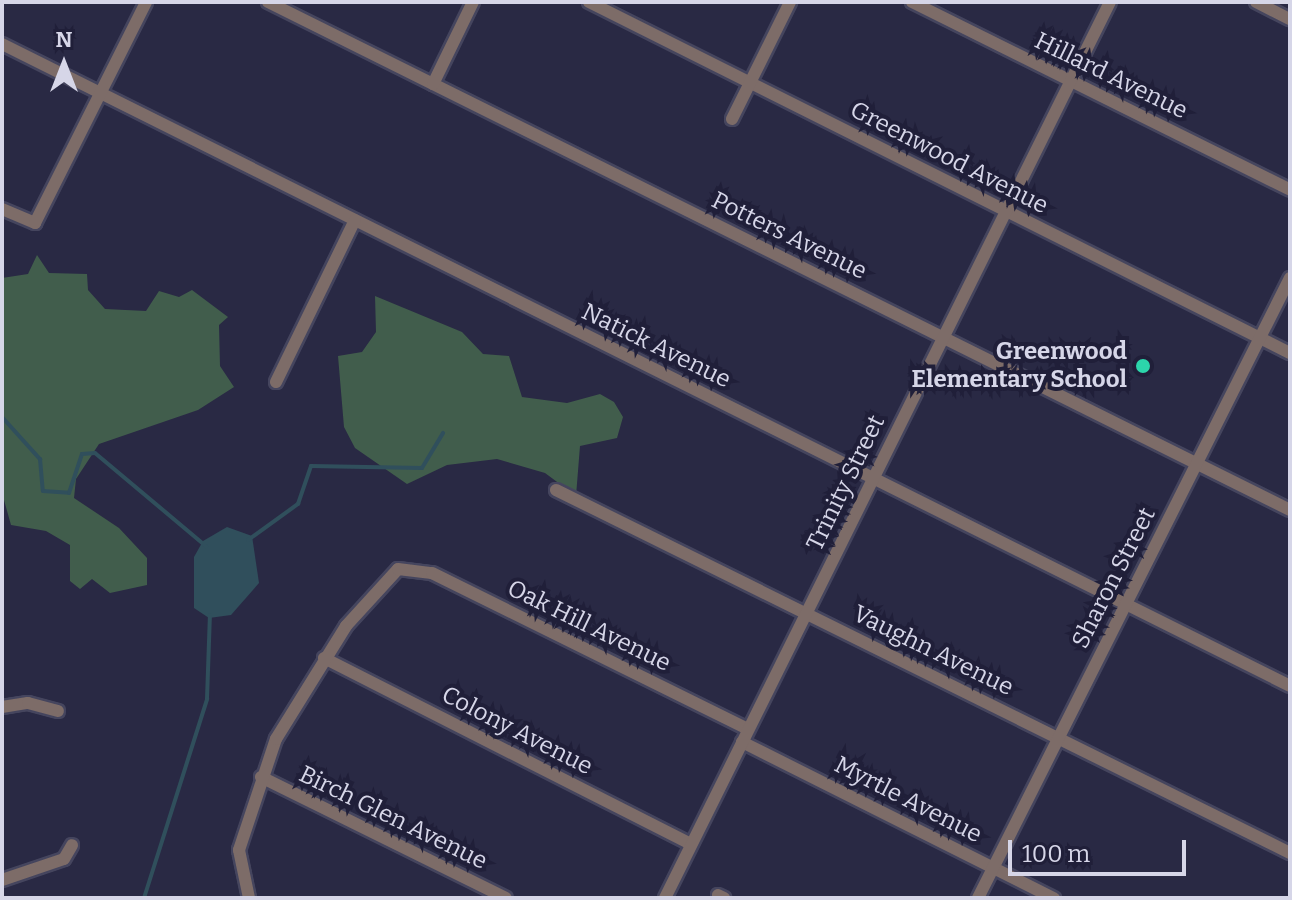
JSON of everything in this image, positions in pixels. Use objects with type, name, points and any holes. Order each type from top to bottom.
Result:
[{"type":"street","points":[[2,209],[35,223],[146,2]]},
{"type":"street","name":"Potters Avenue","points":[[268,2],[1290,510]]},
{"type":"street","points":[[433,84],[473,2]]},
{"type":"street","name":"Greenwood Avenue","points":[[589,2],[1290,353]]},
{"type":"street","points":[[732,119],[790,2]]},
{"type":"street","name":"Hillard Avenue","points":[[912,2],[1290,190]]},
{"type":"street","name":"Trinity Street","points":[[665,898],[1110,2]]},
{"type":"street","points":[[1256,2],[1290,19]]},
{"type":"street","name":"Natick Avenue","points":[[2,44],[1290,686]]},
{"type":"street","points":[[276,382],[355,220]]},
{"type":"street","name":"Sharon Street","points":[[978,898],[1290,278]]},
{"type":"street","name":"Vaughn Avenue","points":[[556,490],[1290,853]]},
{"type":"street","name":"Oak Hill Avenue","points":[[324,658],[375,591],[408,567],[748,729]]},
{"type":"street","points":[[249,898],[239,850],[261,777],[324,658]]},
{"type":"street","name":"Colony Avenue","points":[[324,658],[691,844]]},
{"type":"street","points":[[2,707],[28,703],[58,711]]},
{"type":"street","name":"Myrtle Avenue","points":[[742,742],[1054,898]]},
{"type":"street","name":"Birch Glen Avenue","points":[[261,777],[506,898]]},
{"type":"street","points":[[2,878],[64,859],[72,845]]},
{"type":"green space","points":[[37,255],[49,273],[87,274],[88,290],[105,309],[146,311],[159,291],[179,297],[192,290],[228,317],[219,325],[220,366],[234,387],[198,410],[99,444],[76,479],[74,498],[119,528],[147,558],[147,585],[110,593],[92,579],[80,589],[70,581],[70,545],[46,531],[11,525],[2,493],[2,278],[28,274]]},
{"type":"green space","points":[[375,296],[462,332],[483,354],[509,356],[522,397],[567,403],[600,394],[614,402],[623,417],[617,438],[580,446],[576,496],[545,473],[497,459],[447,465],[407,484],[355,448],[344,427],[338,356],[362,352],[376,332]]},
{"type":"water","points":[[227,527],[252,536],[259,583],[231,615],[209,618],[194,608],[194,557],[203,541]]},
{"type":"waterway","points":[[2,417],[40,459],[43,491],[69,493],[82,454],[95,453],[206,546]]},
{"type":"waterway","points":[[248,540],[298,504],[311,466],[422,468],[443,433]]},
{"type":"waterway","points":[[144,898],[207,699],[210,615]]},
{"type":"place","name":"Greenwood Elementary School","points":[[1143,366]]}]
